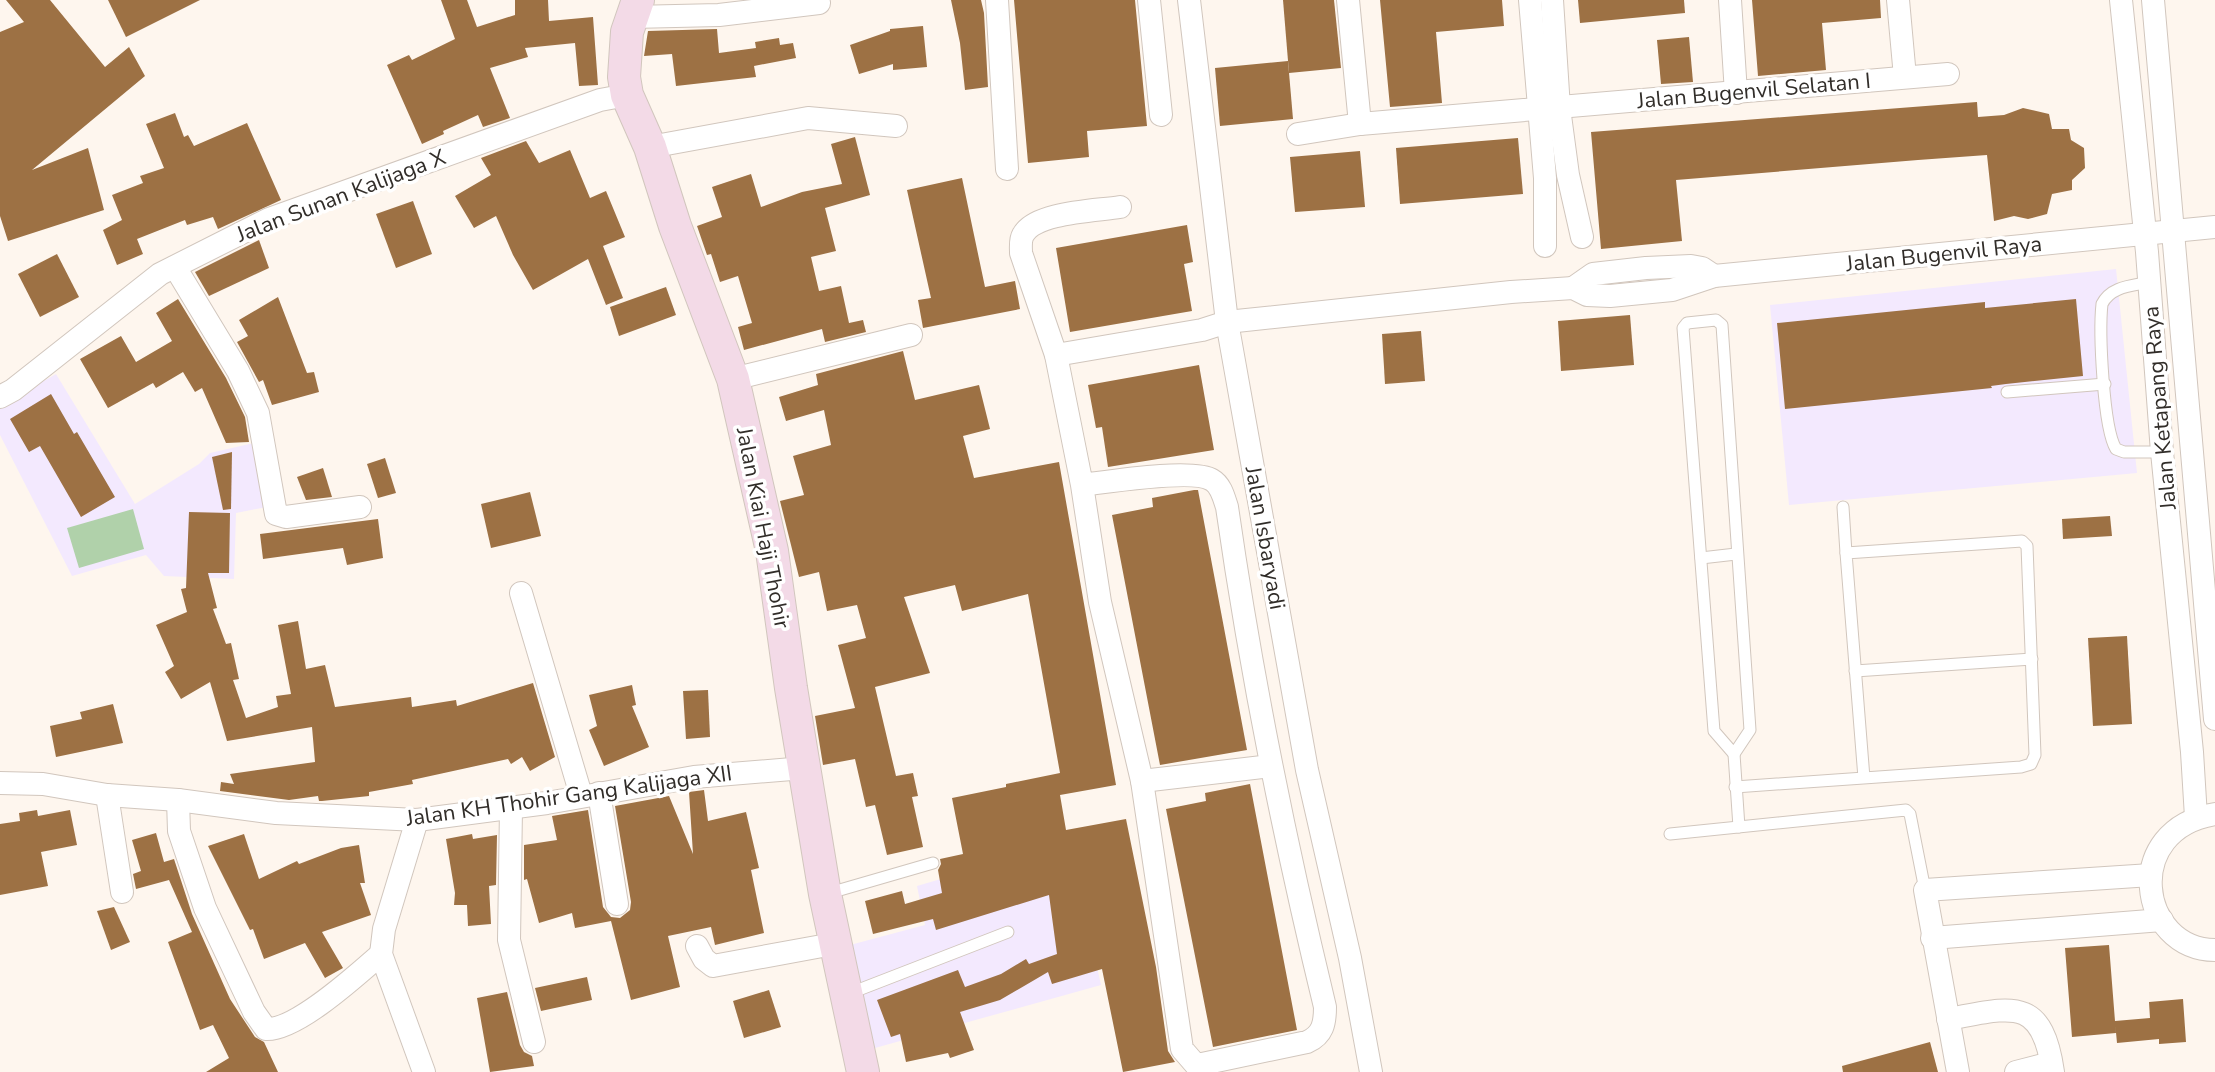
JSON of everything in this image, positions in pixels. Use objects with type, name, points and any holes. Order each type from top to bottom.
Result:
[{"type":"street","points":[[997,0],[1007,169]]},
{"type":"street","points":[[1149,0],[1161,115]]},
{"type":"street","name":"Jalan Isbaryadi","points":[[1189,0],[1227,322],[1307,770],[1350,958],[1371,1072]]},
{"type":"street","points":[[1348,0],[1360,124]]},
{"type":"street","points":[[1530,0],[1549,109],[1582,237]]},
{"type":"street","points":[[1545,246],[1552,0]]},
{"type":"street","points":[[1730,0],[1736,93]]},
{"type":"street","points":[[1898,0],[1905,77]]},
{"type":"street","name":"Jalan Ketapang Raya","points":[[2121,0],[2192,752],[2206,815]]},
{"type":"street","name":"Jalan Ketapang Raya","points":[[2153,0],[2173,230],[2207,527],[2215,719]]},
{"type":"street","points":[[635,9],[719,15],[819,3]]},
{"type":"street","name":"Jalan Kiai Haji Thohir","points":[[635,9],[627,32],[627,95],[650,147],[675,226],[733,379],[772,551],[833,944],[863,1072]]},
{"type":"street","name":"Jalan Bugenvil Selatan I","points":[[1298,134],[1360,124],[1948,74]]},
{"type":"street","name":"Jalan Sunan Kalijaga X","points":[[0,397],[160,274],[269,219],[600,100],[627,95]]},
{"type":"street","points":[[650,147],[808,118],[896,126]]},
{"type":"street","points":[[1082,485],[1192,476],[1212,480],[1220,488],[1227,507],[1292,873],[1325,1007],[1325,1024],[1316,1037],[1307,1042],[1202,1064],[1195,1064],[1182,1049],[1142,781],[1100,602],[1082,485],[1056,355],[1021,253],[1021,238],[1025,231],[1040,221],[1120,207]]},
{"type":"street","name":"Jalan Bugenvil Raya","points":[[1056,355],[1202,330],[1227,322],[1573,288],[1593,274],[1634,269],[1691,266],[1702,268],[1714,276],[2215,227]]},
{"type":"street","points":[[175,267],[238,371],[258,413],[276,514],[286,517],[360,507]]},
{"type":"street","points":[[733,379],[911,335]]},
{"type":"street","points":[[521,593],[590,794],[617,904]]},
{"type":"street","points":[[1142,781],[1271,766]]},
{"type":"street","name":"Jalan KH Thohir Gang Kalijaga XII","points":[[0,783],[43,784],[107,795],[178,800],[276,813],[417,820],[511,808],[694,777],[804,768]]},
{"type":"street","points":[[107,795],[122,892]]},
{"type":"street","points":[[178,800],[179,831],[205,908],[254,1012],[266,1029],[274,1029],[335,996],[381,954]]},
{"type":"street","points":[[511,808],[509,940],[534,1042]]},
{"type":"street","points":[[2206,815],[2172,832],[2159,847],[2151,875],[2153,903],[2162,920],[2174,934],[2191,944],[2215,950]]},
{"type":"street","points":[[417,820],[384,929],[381,954],[424,1072]]},
{"type":"street","points":[[1958,1072],[1925,890],[2151,875]]},
{"type":"street","points":[[1932,938],[2162,920]]},
{"type":"street","points":[[697,946],[704,959],[713,966],[833,944]]},
{"type":"street","points":[[1948,1019],[1996,1011],[2020,1012],[2033,1020],[2045,1032],[2052,1068],[2016,1072]]},
{"type":"lane","points":[[2150,282],[2118,288],[2102,304],[2108,429],[2116,449],[2124,452],[2162,452]]},
{"type":"lane","points":[[1734,754],[1714,731],[1683,328],[1687,323],[1716,320],[1722,325],[1750,730],[1734,754],[1739,827]]},
{"type":"lane","points":[[2007,392],[2105,384]]},
{"type":"lane","points":[[1843,507],[1864,778]]},
{"type":"lane","points":[[1735,787],[2031,764],[2035,755],[2027,546],[2022,541],[1846,553]]},
{"type":"lane","points":[[1701,558],[1736,554]]},
{"type":"lane","points":[[1855,671],[2032,659]]},
{"type":"lane","points":[[1670,834],[1906,810],[1910,814],[1925,890]]},
{"type":"lane","points":[[825,894],[933,863]]},
{"type":"lane","points":[[845,996],[1008,932]]},
{"type":"shaded area","points":[[2116,269],[2137,473],[1789,505],[1770,305]]},
{"type":"shaded area","points":[[56,374],[135,504],[199,464],[210,453],[258,442],[272,506],[236,513],[234,579],[164,576],[146,555],[72,576],[0,435],[0,406]]},
{"type":"shaded area","points":[[1070,846],[1101,985],[875,1048],[850,945],[925,925],[917,886],[1002,861]]},
{"type":"green space","points":[[133,509],[144,549],[79,568],[67,528]]},
{"type":"building","points":[[6,0],[50,0],[105,67],[129,47],[145,76],[32,170],[88,148],[104,210],[8,241],[0,216],[0,32],[24,22]]},
{"type":"building","points":[[108,0],[200,0],[126,37]]},
{"type":"building","points":[[441,0],[467,0],[477,27],[515,15],[515,0],[548,0],[549,21],[593,17],[598,85],[579,86],[575,43],[525,48],[528,57],[490,68],[510,118],[483,127],[478,115],[422,144],[387,65],[409,55],[412,60],[455,39]]},
{"type":"building","points":[[951,0],[981,0],[988,87],[965,90]]},
{"type":"building","points":[[1014,0],[1135,0],[1147,126],[1087,131],[1089,157],[1028,163]]},
{"type":"building","points":[[1283,0],[1334,0],[1341,68],[1289,73]]},
{"type":"building","points":[[1380,0],[1502,0],[1504,26],[1436,32],[1442,103],[1390,107]]},
{"type":"building","points":[[1578,0],[1684,0],[1685,13],[1580,23]]},
{"type":"building","points":[[1752,0],[1880,0],[1881,18],[1822,23],[1826,70],[1758,76]]},
{"type":"building","points":[[923,26],[927,67],[893,70],[893,64],[859,74],[850,45],[890,29]]},
{"type":"building","points":[[717,29],[719,53],[756,48],[755,42],[779,38],[780,45],[793,43],[796,58],[754,66],[756,77],[676,86],[672,54],[644,56],[648,31]]},
{"type":"building","points":[[1689,37],[1693,82],[1661,84],[1657,40]]},
{"type":"building","points":[[1288,61],[1293,119],[1220,126],[1215,68]]},
{"type":"building","points":[[1977,102],[1978,117],[2004,115],[2023,108],[2049,114],[2052,129],[2069,129],[2071,140],[2084,148],[2085,168],[2072,180],[2072,190],[2052,194],[2047,214],[2028,219],[2014,216],[1994,221],[1987,155],[1918,160],[1676,180],[1682,241],[1601,249],[1591,132]]},
{"type":"building","points":[[175,113],[184,137],[188,135],[194,146],[247,123],[281,200],[218,229],[213,217],[187,225],[185,220],[137,239],[143,254],[117,265],[103,230],[122,220],[112,195],[143,183],[140,176],[164,168],[146,124]]},
{"type":"building","points":[[855,137],[870,195],[825,208],[836,251],[811,257],[819,291],[841,286],[849,323],[863,320],[866,332],[825,342],[822,329],[744,350],[738,327],[752,323],[738,276],[720,282],[697,226],[722,217],[712,187],[751,174],[761,207],[802,192],[842,184],[831,144]]},
{"type":"building","points":[[1518,138],[1523,194],[1400,204],[1396,148]]},
{"type":"building","points":[[526,141],[539,163],[570,150],[590,198],[606,191],[625,237],[603,246],[623,298],[606,305],[588,259],[533,290],[496,216],[474,228],[455,196],[491,175],[481,158]]},
{"type":"building","points":[[1360,151],[1365,207],[1295,212],[1290,157]]},
{"type":"building","points":[[962,178],[985,287],[1015,281],[1020,309],[923,328],[918,300],[931,298],[907,190]]},
{"type":"building","points":[[413,201],[432,254],[396,268],[376,214]]},
{"type":"building","points":[[1187,225],[1193,262],[1184,264],[1192,311],[1070,332],[1056,248]]},
{"type":"building","points":[[259,240],[269,268],[209,296],[195,272]]},
{"type":"building","points":[[57,254],[79,297],[40,317],[18,274]]},
{"type":"building","points":[[666,287],[676,315],[619,336],[610,307]]},
{"type":"building","points":[[278,297],[307,373],[314,372],[319,392],[272,405],[263,380],[259,382],[237,342],[248,336],[239,320]]},
{"type":"building","points":[[178,299],[226,378],[245,417],[249,442],[226,443],[202,388],[195,392],[183,372],[156,388],[153,383],[108,408],[80,359],[121,336],[136,362],[172,341],[156,313]]},
{"type":"building","points":[[2076,299],[2083,376],[1785,409],[1777,323],[1985,302],[1985,308]]},
{"type":"building","points":[[1630,315],[1634,365],[1561,371],[1558,321]]},
{"type":"building","points":[[1421,331],[1425,381],[1385,384],[1382,334]]},
{"type":"building","points":[[903,351],[915,400],[979,385],[990,429],[963,436],[974,478],[1059,462],[1116,785],[1060,795],[1066,830],[1126,819],[1156,967],[1168,1051],[1175,1062],[1123,1072],[1102,969],[1052,984],[1048,972],[1000,1000],[960,1012],[974,1050],[950,1058],[948,1053],[906,1062],[900,1034],[891,1037],[877,1000],[958,970],[965,987],[1001,974],[1026,959],[1029,964],[1057,954],[1049,895],[936,930],[933,919],[873,934],[865,901],[902,891],[905,904],[942,893],[938,870],[940,859],[963,854],[952,798],[1060,773],[1028,594],[962,611],[955,585],[904,597],[930,673],[875,687],[896,776],[913,773],[918,796],[912,797],[923,847],[887,855],[875,805],[866,807],[855,759],[823,765],[815,716],[855,708],[838,645],[866,638],[857,605],[827,611],[819,572],[799,577],[780,501],[804,495],[793,456],[831,445],[824,410],[786,421],[779,397],[818,385],[816,374]]},
{"type":"building","points":[[1199,365],[1214,450],[1108,467],[1102,427],[1096,428],[1088,385]]},
{"type":"building","points":[[51,394],[115,497],[81,517],[40,446],[29,452],[10,419]]},
{"type":"building","points":[[232,452],[231,509],[223,510],[212,457]]},
{"type":"building","points":[[385,458],[396,493],[378,498],[367,464]]},
{"type":"building","points":[[323,468],[332,497],[306,500],[297,477]]},
{"type":"building","points":[[1198,490],[1247,750],[1160,765],[1112,515],[1153,507],[1152,498]]},
{"type":"building","points":[[530,492],[541,536],[491,548],[481,504]]},
{"type":"building","points":[[189,512],[230,513],[229,573],[208,573],[217,608],[213,609],[226,644],[231,643],[239,679],[233,680],[246,718],[278,707],[276,696],[291,694],[278,625],[298,621],[306,669],[325,665],[335,707],[411,697],[412,707],[456,700],[457,706],[533,683],[555,757],[530,771],[522,757],[511,764],[508,759],[412,780],[413,784],[369,792],[369,796],[322,801],[318,796],[289,800],[220,791],[221,782],[234,784],[230,774],[315,762],[312,727],[227,741],[210,682],[181,699],[165,672],[174,666],[156,625],[187,612],[181,589],[186,588]]},
{"type":"building","points":[[2110,516],[2112,536],[2063,539],[2062,519]]},
{"type":"building","points":[[378,519],[383,558],[347,565],[343,548],[263,559],[260,534]]},
{"type":"building","points":[[2127,636],[2132,724],[2093,726],[2088,638]]},
{"type":"building","points":[[632,685],[636,705],[632,706],[649,747],[604,766],[589,730],[597,726],[589,695]]},
{"type":"building","points":[[708,690],[710,737],[686,739],[683,691]]},
{"type":"building","points":[[113,704],[123,743],[56,757],[50,726],[82,719],[80,712]]},
{"type":"building","points":[[1250,784],[1297,1030],[1213,1047],[1166,809],[1206,801],[1205,793]]},
{"type":"building","points":[[704,790],[708,821],[746,812],[759,868],[751,870],[764,933],[715,945],[711,927],[668,936],[680,987],[631,1000],[611,921],[575,928],[572,913],[539,923],[527,879],[524,880],[524,845],[557,840],[552,816],[588,810],[603,907],[611,917],[620,918],[630,910],[631,902],[615,806],[669,796],[693,854],[689,792]]},
{"type":"building","points":[[37,810],[38,816],[70,810],[77,845],[41,852],[48,886],[0,895],[0,824],[20,821],[19,813]]},
{"type":"building","points":[[156,833],[164,862],[174,859],[192,914],[230,999],[255,1037],[264,1042],[278,1072],[206,1072],[229,1058],[213,1025],[200,1030],[168,942],[192,932],[169,880],[136,889],[133,874],[141,871],[132,840]]},
{"type":"building","points":[[244,834],[259,879],[297,861],[299,864],[341,848],[359,845],[365,883],[360,883],[371,915],[322,932],[343,968],[325,978],[305,943],[264,959],[253,929],[250,930],[208,846]]},
{"type":"building","points":[[472,834],[473,839],[497,835],[496,885],[489,886],[491,924],[468,926],[467,905],[454,905],[455,893],[446,839]]},
{"type":"building","points":[[114,907],[130,942],[111,950],[97,911]]},
{"type":"building","points":[[2109,945],[2115,1021],[2150,1018],[2149,1002],[2183,999],[2186,1042],[2159,1044],[2159,1039],[2117,1043],[2115,1022],[2116,1033],[2072,1037],[2065,948]]},
{"type":"building","points":[[587,977],[592,1000],[541,1011],[535,988]]},
{"type":"building","points":[[769,990],[781,1027],[744,1038],[733,1001]]},
{"type":"building","points":[[507,992],[520,1045],[524,1052],[532,1056],[534,1066],[490,1072],[477,998]]},
{"type":"building","points":[[1930,1042],[1938,1072],[1843,1072],[1842,1066]]}]
